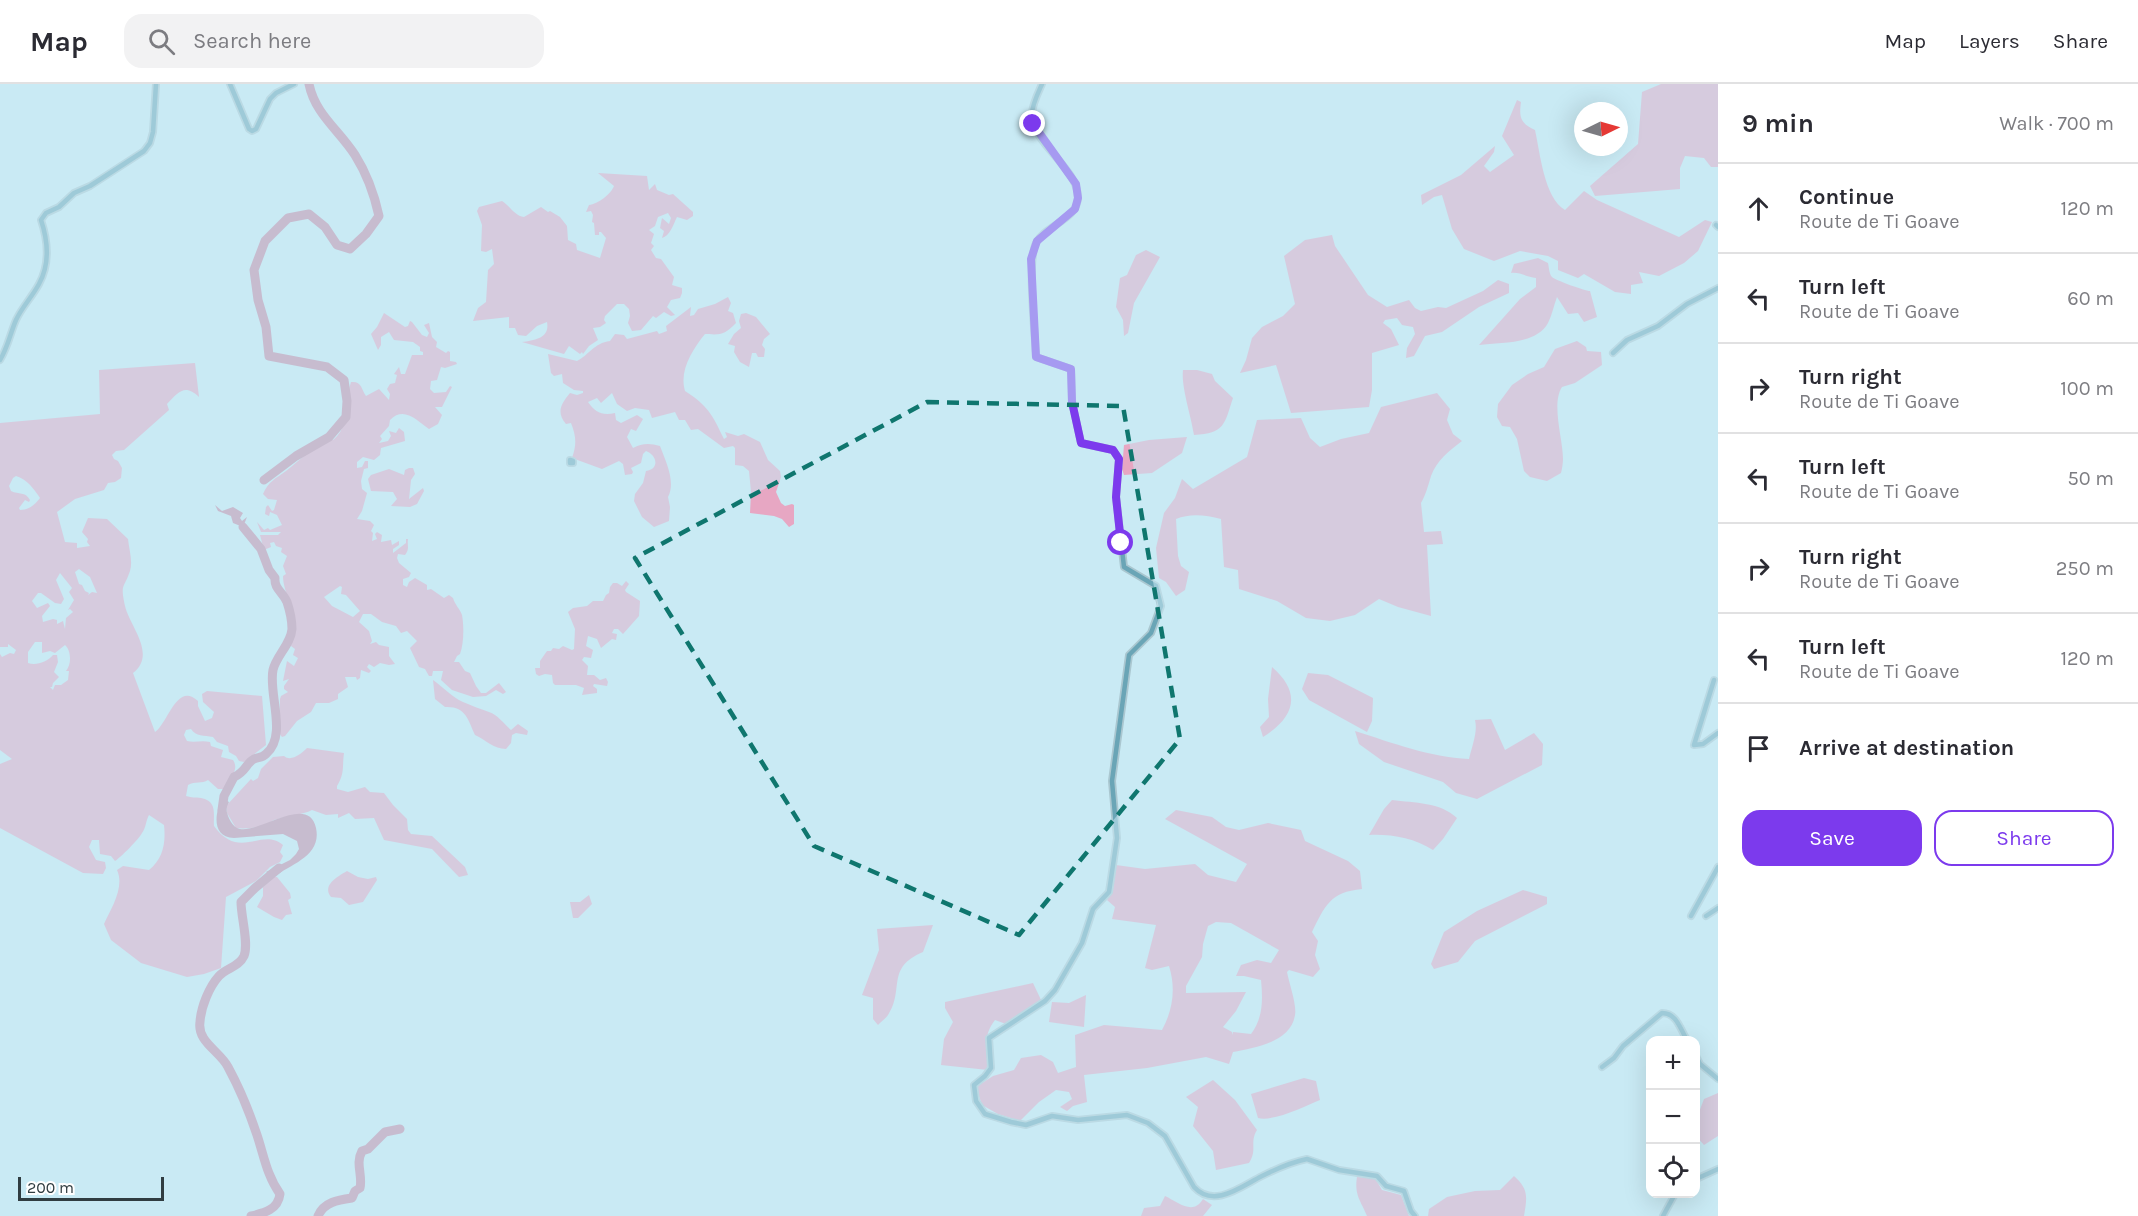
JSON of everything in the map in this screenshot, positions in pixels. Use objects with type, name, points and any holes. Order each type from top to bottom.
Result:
[{"type":"street","points":[[0,360],[8,346],[16,320],[39,285],[44,270],[47,252],[46,236],[41,220],[46,213],[58,207],[74,193],[90,186],[144,151],[150,143],[153,132],[156,84]]},
{"type":"street","points":[[230,84],[249,129],[252,131],[256,129],[270,99],[276,93],[294,84]]},
{"type":"street","points":[[1042,84],[1032,112],[1033,124],[1076,184],[1078,198],[1075,209],[1037,241],[1031,259],[1036,357],[1071,369],[1072,402],[1081,443],[1113,450],[1119,459],[1116,497],[1124,567],[1156,586],[1161,606],[1151,633],[1129,655],[1112,781],[1117,838],[1109,892],[1093,909],[1082,943],[1045,1001],[989,1038],[991,1068],[974,1085],[976,1101],[985,1114],[1026,1125],[1052,1116],[1078,1120],[1127,1115],[1148,1123],[1165,1136],[1194,1187],[1199,1193],[1205,1195],[1228,1195],[1263,1176],[1307,1159],[1339,1170],[1377,1176],[1386,1186],[1404,1191],[1415,1216]]},
{"type":"street","points":[[1613,353],[1627,340],[1658,326],[1687,304],[1718,288]]},
{"type":"street","points":[[1714,680],[1694,745],[1703,744],[1718,733]]},
{"type":"street","points":[[1691,916],[1718,867]]},
{"type":"street","points":[[1706,916],[1718,908]]},
{"type":"street","points":[[1602,1067],[1662,1013],[1674,1016],[1684,1036]]},
{"type":"street","points":[[1700,1064],[1718,1079]]},
{"type":"street","points":[[1700,1177],[1718,1169]]},
{"type":"street","points":[[1663,1216],[1673,1198]]},
{"type":"highlighted area","points":[[927,402],[1123,406],[1180,739],[1019,935],[814,846],[635,558]]},
{"type":"shaded area","points":[[1661,84],[1718,84],[1718,167],[1711,167],[1704,158],[1685,156],[1680,168],[1680,189],[1595,196],[1590,186],[1624,156],[1628,156],[1628,153],[1638,144],[1642,92]]},
{"type":"shaded area","points":[[1517,100],[1521,102],[1522,119],[1526,125],[1535,130],[1541,162],[1552,196],[1565,210],[1584,191],[1597,200],[1679,237],[1705,220],[1712,222],[1698,251],[1684,263],[1659,276],[1639,272],[1643,283],[1631,285],[1631,294],[1615,292],[1584,274],[1578,278],[1558,270],[1558,261],[1548,256],[1520,251],[1494,261],[1464,249],[1452,229],[1442,195],[1422,205],[1421,195],[1461,175],[1495,146],[1494,152],[1484,166],[1490,172],[1514,155],[1502,136]]},
{"type":"shaded area","points":[[598,173],[647,176],[649,190],[655,184],[657,190],[669,195],[673,194],[693,212],[693,216],[687,220],[677,217],[665,237],[662,238],[664,231],[660,228],[662,218],[669,224],[671,218],[668,213],[658,217],[655,226],[649,230],[654,234],[651,243],[654,246],[651,250],[674,277],[672,285],[682,288],[680,298],[671,300],[667,307],[675,315],[671,316],[664,312],[656,318],[653,316],[641,330],[632,331],[628,323],[629,309],[624,304],[617,304],[605,316],[606,323],[593,328],[598,340],[583,354],[569,346],[564,354],[522,342],[544,335],[547,322],[537,326],[526,336],[518,335],[515,328],[509,328],[509,317],[473,321],[478,308],[486,302],[488,270],[494,264],[492,249],[486,252],[481,251],[482,225],[477,211],[479,207],[502,201],[518,215],[524,217],[541,207],[560,217],[567,226],[568,240],[576,244],[577,250],[600,258],[606,238],[601,232],[595,235],[593,215],[591,211],[586,212],[589,205],[604,198],[614,186]]},
{"type":"shaded area","points":[[1332,235],[1335,246],[1368,295],[1387,307],[1409,300],[1415,308],[1421,311],[1438,307],[1446,308],[1483,291],[1498,280],[1509,284],[1509,293],[1479,307],[1442,332],[1425,336],[1414,356],[1406,358],[1407,348],[1415,334],[1413,327],[1402,325],[1397,318],[1385,320],[1383,323],[1391,329],[1399,345],[1372,353],[1372,390],[1369,407],[1291,413],[1276,365],[1240,373],[1252,338],[1262,327],[1283,316],[1295,304],[1284,256],[1305,240]]},
{"type":"shaded area","points":[[1146,250],[1160,257],[1134,303],[1128,333],[1124,336],[1123,320],[1116,307],[1120,278],[1127,275],[1136,255]]},
{"type":"shaded area","points":[[1538,258],[1548,263],[1552,277],[1590,291],[1597,317],[1584,322],[1578,313],[1568,314],[1557,297],[1548,323],[1535,335],[1517,341],[1479,345],[1520,299],[1536,287],[1536,278],[1511,273],[1514,264]]},
{"type":"shaded area","points":[[728,297],[731,303],[728,311],[733,313],[736,323],[722,333],[705,334],[700,340],[685,368],[685,391],[709,411],[724,439],[727,437],[725,432],[738,436],[744,434],[760,442],[768,460],[780,471],[781,477],[776,492],[785,506],[794,505],[794,524],[789,527],[782,519],[774,516],[750,513],[749,471],[743,466],[735,465],[733,446],[724,448],[698,429],[691,430],[685,420],[679,420],[675,412],[652,418],[649,410],[635,408],[627,411],[617,404],[612,393],[601,403],[597,398],[588,402],[599,412],[615,413],[616,420],[621,423],[637,415],[643,419],[636,431],[631,429],[627,437],[633,448],[646,444],[660,446],[671,478],[668,497],[669,521],[654,527],[642,517],[634,501],[646,471],[655,465],[655,459],[646,451],[641,463],[631,468],[632,474],[625,475],[623,464],[619,461],[602,469],[572,458],[575,444],[574,432],[571,423],[566,424],[560,412],[570,393],[577,395],[583,391],[574,390],[563,383],[562,374],[554,376],[551,373],[548,354],[577,361],[600,344],[610,341],[615,334],[624,335],[627,339],[657,331],[659,334],[667,331],[666,326],[691,307],[690,316],[694,315],[698,309]]},
{"type":"shaded area","points":[[384,313],[405,327],[410,321],[412,322],[422,335],[427,337],[429,333],[424,325],[429,323],[432,337],[437,342],[436,347],[446,353],[450,352],[450,361],[457,364],[441,367],[437,380],[431,381],[430,389],[434,393],[446,392],[450,386],[452,387],[442,407],[435,407],[442,415],[438,424],[429,429],[405,414],[395,416],[380,436],[382,439],[379,443],[388,441],[391,436],[389,431],[396,433],[399,428],[404,432],[405,441],[381,448],[380,455],[374,460],[363,457],[357,462],[357,468],[362,467],[365,461],[368,461],[368,468],[364,469],[361,481],[362,489],[367,493],[357,519],[370,521],[374,525],[371,531],[372,541],[377,539],[375,534],[377,532],[382,535],[381,542],[391,540],[392,545],[399,541],[393,553],[408,539],[407,553],[398,554],[397,558],[399,563],[411,573],[409,577],[403,579],[403,585],[407,587],[409,582],[415,578],[427,585],[427,590],[431,589],[444,598],[449,595],[453,598],[462,615],[463,629],[460,654],[454,662],[459,662],[465,671],[470,673],[481,693],[486,693],[499,683],[506,692],[503,694],[496,690],[486,696],[473,697],[452,690],[441,680],[443,671],[433,671],[432,676],[429,676],[425,669],[419,667],[410,648],[417,641],[407,631],[401,633],[396,626],[382,622],[371,614],[363,614],[359,622],[369,631],[372,641],[370,644],[376,642],[389,647],[389,656],[395,664],[380,663],[374,667],[369,664],[367,667],[371,671],[369,673],[361,670],[360,678],[357,680],[356,677],[345,677],[348,687],[338,694],[338,699],[329,703],[316,703],[311,712],[297,721],[282,737],[279,733],[280,699],[288,692],[284,686],[289,679],[283,681],[287,661],[294,666],[298,658],[293,655],[295,649],[291,646],[293,612],[283,579],[286,574],[283,566],[287,556],[274,542],[270,543],[271,547],[264,550],[260,535],[278,535],[281,532],[261,532],[257,522],[264,530],[282,525],[277,515],[270,512],[269,516],[265,514],[268,505],[272,511],[274,510],[277,500],[268,499],[263,494],[273,481],[307,454],[337,436],[344,422],[348,396],[344,390],[349,389],[351,382],[359,384],[366,396],[379,389],[389,400],[390,394],[387,389],[390,384],[395,383],[397,375],[394,374],[399,367],[401,374],[405,374],[412,355],[423,355],[420,347],[413,342],[394,340],[389,332],[381,337],[378,350],[371,334]],"holes":[[[340,586],[342,587],[341,594],[346,595],[360,611],[353,617],[332,606],[324,597]]]},
{"type":"shaded area","points":[[746,313],[756,317],[770,334],[764,339],[762,345],[765,349],[764,357],[758,357],[756,353],[752,353],[749,367],[740,362],[734,352],[735,346],[728,344],[741,328],[739,321],[741,314]]},
{"type":"shaded area","points":[[1577,341],[1586,347],[1587,351],[1601,352],[1602,365],[1575,383],[1562,387],[1559,394],[1557,412],[1563,451],[1561,473],[1547,481],[1530,477],[1524,471],[1517,439],[1510,427],[1502,426],[1497,417],[1498,404],[1512,385],[1544,367],[1555,349]]},
{"type":"shaded area","points":[[195,363],[199,397],[190,390],[178,393],[167,404],[169,410],[124,450],[116,451],[112,455],[122,468],[121,478],[108,483],[104,490],[75,499],[57,512],[65,542],[77,543],[77,548],[90,546],[82,532],[88,518],[107,519],[128,539],[131,567],[123,593],[125,606],[140,640],[143,657],[140,666],[133,673],[155,732],[184,696],[191,696],[198,701],[205,721],[212,718],[214,712],[203,702],[202,694],[207,691],[262,696],[266,745],[244,762],[239,761],[229,752],[228,746],[217,742],[213,737],[198,735],[191,729],[186,730],[184,735],[187,741],[210,742],[211,746],[223,750],[221,757],[233,760],[235,764],[233,775],[223,789],[218,789],[208,780],[188,785],[186,796],[210,802],[214,809],[214,826],[223,836],[232,841],[241,843],[267,839],[275,840],[283,845],[280,852],[283,856],[280,862],[270,867],[256,881],[226,897],[221,968],[187,977],[141,963],[111,940],[104,924],[118,891],[117,870],[123,866],[149,870],[154,866],[162,850],[164,825],[149,815],[140,836],[115,861],[111,856],[100,854],[99,840],[92,840],[89,847],[96,860],[105,862],[106,868],[103,874],[83,873],[0,828],[0,764],[12,759],[0,750],[0,654],[2,657],[10,653],[14,654],[16,650],[8,644],[8,647],[0,647],[0,423],[100,414],[99,370]],"holes":[[[16,476],[24,479],[40,498],[31,507],[20,510],[25,500],[29,502],[30,500],[24,494],[11,491],[9,486]],[[79,569],[90,577],[97,593],[92,592],[88,595],[89,593],[79,584],[75,572]],[[60,573],[72,588],[69,592],[74,600],[68,610],[73,612],[66,618],[65,629],[63,621],[57,624],[57,620],[53,619],[43,622],[42,616],[50,606],[48,603],[37,608],[32,601],[38,593],[41,593],[55,603],[61,604],[64,599],[56,580]],[[35,642],[42,642],[42,653],[50,651],[55,653],[65,645],[70,657],[66,671],[69,671],[68,680],[61,685],[55,685],[53,690],[50,687],[59,677],[54,672],[58,662],[57,655],[41,663],[31,664],[28,663],[28,652]]]},
{"type":"shaded area","points":[[1183,370],[1197,370],[1212,374],[1215,381],[1233,398],[1225,421],[1218,430],[1194,435],[1185,393]]},
{"type":"shaded area","points":[[1437,393],[1450,409],[1447,420],[1453,434],[1462,441],[1437,465],[1421,503],[1424,532],[1441,531],[1443,544],[1427,545],[1431,616],[1379,599],[1355,615],[1330,621],[1306,618],[1277,601],[1239,589],[1238,570],[1224,567],[1221,519],[1204,516],[1192,515],[1176,519],[1178,556],[1181,566],[1189,572],[1185,590],[1176,596],[1166,582],[1159,578],[1156,548],[1164,513],[1175,498],[1182,479],[1193,489],[1247,457],[1257,420],[1301,418],[1310,438],[1320,447],[1341,439],[1369,433],[1381,407]]},
{"type":"shaded area","points":[[1187,437],[1182,453],[1152,473],[1124,475],[1122,469],[1124,445],[1149,440]]},
{"type":"shaded area","points":[[413,468],[415,474],[411,480],[409,499],[423,488],[424,491],[417,504],[410,507],[391,506],[397,499],[393,492],[371,491],[368,479],[371,475],[389,469],[404,475],[405,470]]},
{"type":"shaded area","points":[[215,505],[222,511],[233,507],[243,513],[240,518],[242,521],[247,517],[243,527],[233,523],[231,516],[218,511]]},
{"type":"shaded area","points":[[626,581],[629,584],[626,592],[640,601],[639,616],[623,634],[618,629],[614,629],[612,633],[617,634],[616,640],[612,639],[601,648],[597,639],[588,636],[586,646],[593,650],[591,658],[584,657],[582,660],[588,666],[587,675],[594,675],[600,680],[606,678],[607,686],[594,684],[597,693],[582,695],[584,688],[576,685],[555,685],[552,675],[539,676],[536,674],[535,668],[540,668],[540,661],[547,651],[563,646],[574,649],[575,629],[568,612],[573,608],[587,606],[593,601],[603,601],[613,583],[622,586]]},
{"type":"shaded area","points":[[1272,667],[1288,686],[1291,704],[1282,721],[1263,737],[1260,727],[1269,717],[1268,699]]},
{"type":"shaded area","points":[[1308,673],[1328,675],[1373,698],[1372,721],[1367,732],[1309,700],[1302,689]]},
{"type":"shaded area","points":[[433,680],[459,700],[495,715],[511,730],[518,724],[528,731],[527,735],[516,733],[512,735],[511,743],[506,749],[490,744],[475,735],[462,711],[445,707],[435,699]]},
{"type":"shaded area","points":[[1491,719],[1505,750],[1534,733],[1543,744],[1542,765],[1477,799],[1456,793],[1443,782],[1384,762],[1359,744],[1355,731],[1425,752],[1469,759],[1475,734],[1475,720]]},
{"type":"shaded area","points":[[307,748],[344,753],[342,774],[337,789],[348,792],[365,787],[370,792],[384,793],[407,819],[408,830],[411,834],[432,836],[465,867],[468,875],[459,877],[432,849],[384,840],[374,818],[355,819],[349,813],[338,818],[338,814],[326,815],[312,810],[274,820],[260,827],[236,828],[227,813],[227,805],[251,779],[253,781],[258,778],[261,769],[273,757],[293,758]]},
{"type":"shaded area","points":[[222,798],[229,802],[226,808],[227,813],[237,828],[256,827],[292,815],[303,814],[311,818],[316,828],[317,838],[314,846],[304,858],[274,877],[266,872],[290,860],[296,854],[299,849],[297,841],[283,834],[227,837],[218,829],[217,823]]},
{"type":"shaded area","points":[[1392,800],[1435,806],[1457,818],[1433,850],[1418,842],[1402,838],[1369,835]]},
{"type":"shaded area","points":[[1176,810],[1212,817],[1226,827],[1239,830],[1268,823],[1301,830],[1305,841],[1348,861],[1360,871],[1362,889],[1343,893],[1330,902],[1312,932],[1318,941],[1315,955],[1320,969],[1313,977],[1289,970],[1287,972],[1295,1015],[1287,1032],[1261,1046],[1233,1052],[1229,1064],[1206,1057],[1147,1068],[1084,1075],[1087,1102],[1073,1106],[1067,1111],[1060,1107],[1072,1099],[1069,1092],[1056,1090],[1039,1102],[1020,1121],[998,1114],[982,1105],[976,1087],[993,1076],[1014,1070],[1021,1058],[1041,1055],[1053,1062],[1058,1073],[1076,1067],[1075,1035],[1104,1025],[1162,1030],[1169,1015],[1172,999],[1169,966],[1152,970],[1145,968],[1156,925],[1112,919],[1115,907],[1107,900],[1113,890],[1116,865],[1145,869],[1195,864],[1208,875],[1236,882],[1247,864],[1165,819]],"holes":[[[1216,922],[1231,923],[1279,950],[1271,963],[1257,960],[1241,965],[1236,976],[1261,980],[1261,1008],[1258,1022],[1251,1034],[1233,1032],[1233,1035],[1223,1027],[1236,1011],[1246,992],[1186,993],[1186,986],[1202,957],[1208,926]]]},
{"type":"shaded area","points":[[347,871],[358,877],[368,879],[376,877],[377,880],[363,902],[349,905],[341,898],[331,897],[329,885]]},
{"type":"shaded area","points":[[277,877],[290,893],[291,898],[288,900],[292,914],[286,915],[282,920],[257,907],[263,896],[263,887]]},
{"type":"shaded area","points":[[1523,890],[1547,897],[1547,904],[1475,941],[1458,962],[1434,969],[1431,964],[1444,932],[1477,911]]},
{"type":"shaded area","points":[[589,895],[592,904],[578,918],[573,918],[570,902],[580,902]]},
{"type":"shaded area","points":[[933,925],[923,952],[911,958],[900,972],[893,1006],[878,1025],[873,1019],[873,998],[862,995],[879,950],[877,929]]},
{"type":"shaded area","points":[[1033,983],[1042,1002],[1006,1024],[995,1020],[991,1026],[987,1038],[988,1070],[941,1065],[944,1039],[953,1022],[945,1008],[945,1002]]},
{"type":"shaded area","points":[[1086,995],[1084,1027],[1049,1022],[1052,1002],[1069,1003]]},
{"type":"shaded area","points":[[1304,1078],[1316,1081],[1320,1100],[1281,1116],[1258,1118],[1251,1094]]},
{"type":"shaded area","points":[[1213,1080],[1235,1100],[1257,1130],[1249,1163],[1216,1170],[1213,1151],[1193,1126],[1198,1107],[1186,1097]]},
{"type":"shaded area","points":[[1718,1093],[1718,1136],[1704,1145],[1700,1140],[1700,1110],[1704,1099]]},
{"type":"shaded area","points":[[1514,1176],[1526,1194],[1524,1216],[1428,1216],[1429,1209],[1447,1197],[1475,1191],[1500,1190]]},
{"type":"shaded area","points":[[1357,1177],[1375,1178],[1382,1190],[1401,1195],[1409,1216],[1367,1216],[1357,1193]]},
{"type":"shaded area","points":[[1165,1196],[1190,1207],[1195,1207],[1203,1199],[1212,1205],[1203,1216],[1141,1216],[1144,1208],[1160,1206]]},
{"type":"waterway","points":[[264,480],[296,456],[329,437],[346,417],[347,401],[344,380],[327,367],[269,356],[266,327],[258,300],[254,270],[265,241],[288,218],[309,214],[325,227],[337,245],[350,249],[366,234],[379,216],[363,169],[349,146],[316,104],[309,84]]},
{"type":"waterway","points":[[222,810],[224,796],[234,777],[241,773],[251,761],[262,757],[272,746],[276,737],[273,670],[289,640],[292,629],[287,602],[276,585],[261,549],[243,527]]},
{"type":"waterway","points":[[251,1216],[273,1207],[280,1194],[269,1173],[244,1100],[228,1067],[205,1041],[200,1022],[206,998],[215,981],[222,973],[239,963],[244,956],[246,944],[241,902],[279,868]]},
{"type":"waterway","points":[[318,1216],[328,1205],[352,1198],[355,1191],[360,1188],[359,1160],[362,1151],[368,1149],[385,1132],[400,1129]]},
{"type":"route","points":[[1033,124],[1076,184],[1078,198],[1075,209],[1037,241],[1031,259],[1036,357],[1071,369],[1072,402],[1081,443],[1113,450],[1119,459],[1116,497],[1121,543]]}]
